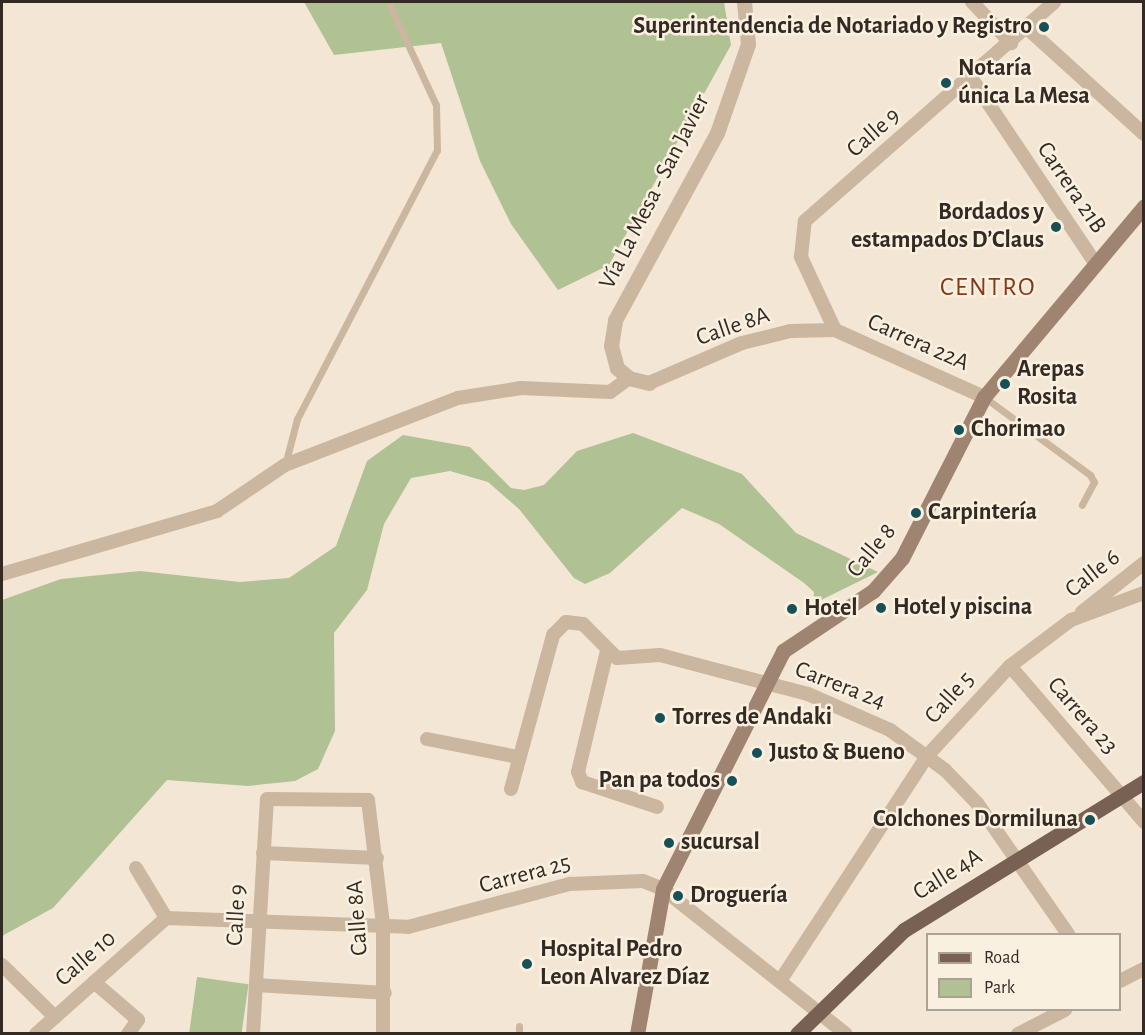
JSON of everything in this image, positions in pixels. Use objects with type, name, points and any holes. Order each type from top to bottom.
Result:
[{"type":"main road","name":"Calle 8","points":[[637,1034],[663,889],[764,683],[793,640],[873,591],[902,558],[984,397],[1094,261],[1143,206]]},
{"type":"main road","name":"Calle 4A","points":[[797,1034],[904,930],[1143,782]]},
{"type":"street","name":"Vía La Mesa - San Javier","points":[[628,378],[617,368],[611,346],[615,321],[717,133],[748,44],[744,2]]},
{"type":"street","points":[[972,2],[1011,42]]},
{"type":"street","name":"Calle 9","points":[[834,330],[801,257],[806,221],[972,79],[1054,2]]},
{"type":"street","points":[[1027,28],[1143,134]]},
{"type":"street","name":"Carrera 21B","points":[[972,79],[1094,261]]},
{"type":"street","name":"Calle 8A","points":[[649,383],[742,343],[791,332],[834,330]]},
{"type":"street","name":"Carrera 22A","points":[[834,330],[984,397]]},
{"type":"street","points":[[2,574],[217,512],[285,465],[458,398],[521,388],[610,392],[628,378],[649,383]]},
{"type":"street","name":"Calle 6","points":[[1071,620],[1143,563]]},
{"type":"street","name":"Calle 5","points":[[780,981],[927,756],[1010,666],[1071,620],[1143,593]]},
{"type":"street","points":[[511,789],[553,635],[566,622],[583,624],[607,651],[578,772],[582,782],[657,807]]},
{"type":"street","name":"Carrera 24","points":[[607,651],[634,660],[647,654],[764,683],[850,709],[927,756],[976,803],[1067,933]]},
{"type":"street","name":"Carrera 23","points":[[1010,666],[1143,822]]},
{"type":"street","points":[[427,739],[518,757]]},
{"type":"street","name":"Calle 9","points":[[253,1034],[267,799]]},
{"type":"street","name":"Calle 8A","points":[[267,799],[368,800],[377,858],[383,924],[385,993],[383,1034]]},
{"type":"street","points":[[263,853],[377,858]]},
{"type":"street","points":[[136,868],[166,918]]},
{"type":"street","name":"Carrera 25","points":[[166,918],[431,925],[607,879],[643,881],[663,889],[846,1034]]},
{"type":"street","name":"Calle 10","points":[[36,1034],[166,918]]},
{"type":"street","points":[[2,964],[55,1017]]},
{"type":"street","points":[[1121,980],[1143,969]]},
{"type":"street","points":[[94,982],[138,1020],[128,1034]]},
{"type":"street","points":[[255,985],[385,993]]},
{"type":"street","points":[[1018,1034],[1063,1011]]},
{"type":"lane","points":[[285,465],[297,419],[437,150],[435,105],[390,6]]},
{"type":"lane","points":[[984,397],[1090,475],[1094,482],[1082,505]]},
{"type":"green space","points":[[304,2],[724,2],[731,45],[609,265],[558,290],[511,224],[480,161],[441,43],[334,55]]},
{"type":"green space","points":[[633,433],[742,474],[796,533],[878,572],[813,604],[814,592],[804,583],[719,524],[682,508],[610,573],[585,584],[574,578],[519,509],[488,482],[450,471],[411,478],[384,524],[367,590],[334,633],[335,731],[318,769],[295,781],[248,786],[167,780],[53,908],[2,936],[2,600],[61,579],[140,571],[240,582],[289,578],[336,546],[367,461],[403,435],[470,447],[511,488],[524,490],[544,485],[577,451]]},
{"type":"green space","points":[[197,977],[248,984],[242,1034],[189,1032]]},
{"type":"place","name":"Superintendencia de Notariado y Registro","points":[[1044,27]]},
{"type":"place","name":"Notaría única La Mesa","points":[[946,83]]},
{"type":"place","name":"Bordados y estampados D’Claus","points":[[1056,227]]},
{"type":"place","name":"Arepas Rosita","points":[[1005,384]]},
{"type":"place","name":"Chorimao","points":[[959,430]]},
{"type":"place","name":"Carpintería","points":[[916,513]]},
{"type":"place","name":"Hotel y piscina","points":[[881,608]]},
{"type":"place","name":"Hotel","points":[[792,609]]},
{"type":"place","name":"Torres de Andaki","points":[[660,718]]},
{"type":"place","name":"Justo & Bueno","points":[[757,753]]},
{"type":"place","name":"Pan pa todos","points":[[732,781]]},
{"type":"place","name":"Colchones Dormiluna","points":[[1090,820]]},
{"type":"place","name":"sucursal","points":[[669,843]]},
{"type":"place","name":"Droguería","points":[[678,896]]},
{"type":"place","name":"Hospital Pedro Leon Alvarez Díaz","points":[[527,964]]},
{"type":"district","name":"CENTRO","points":[[988,288]]}]
